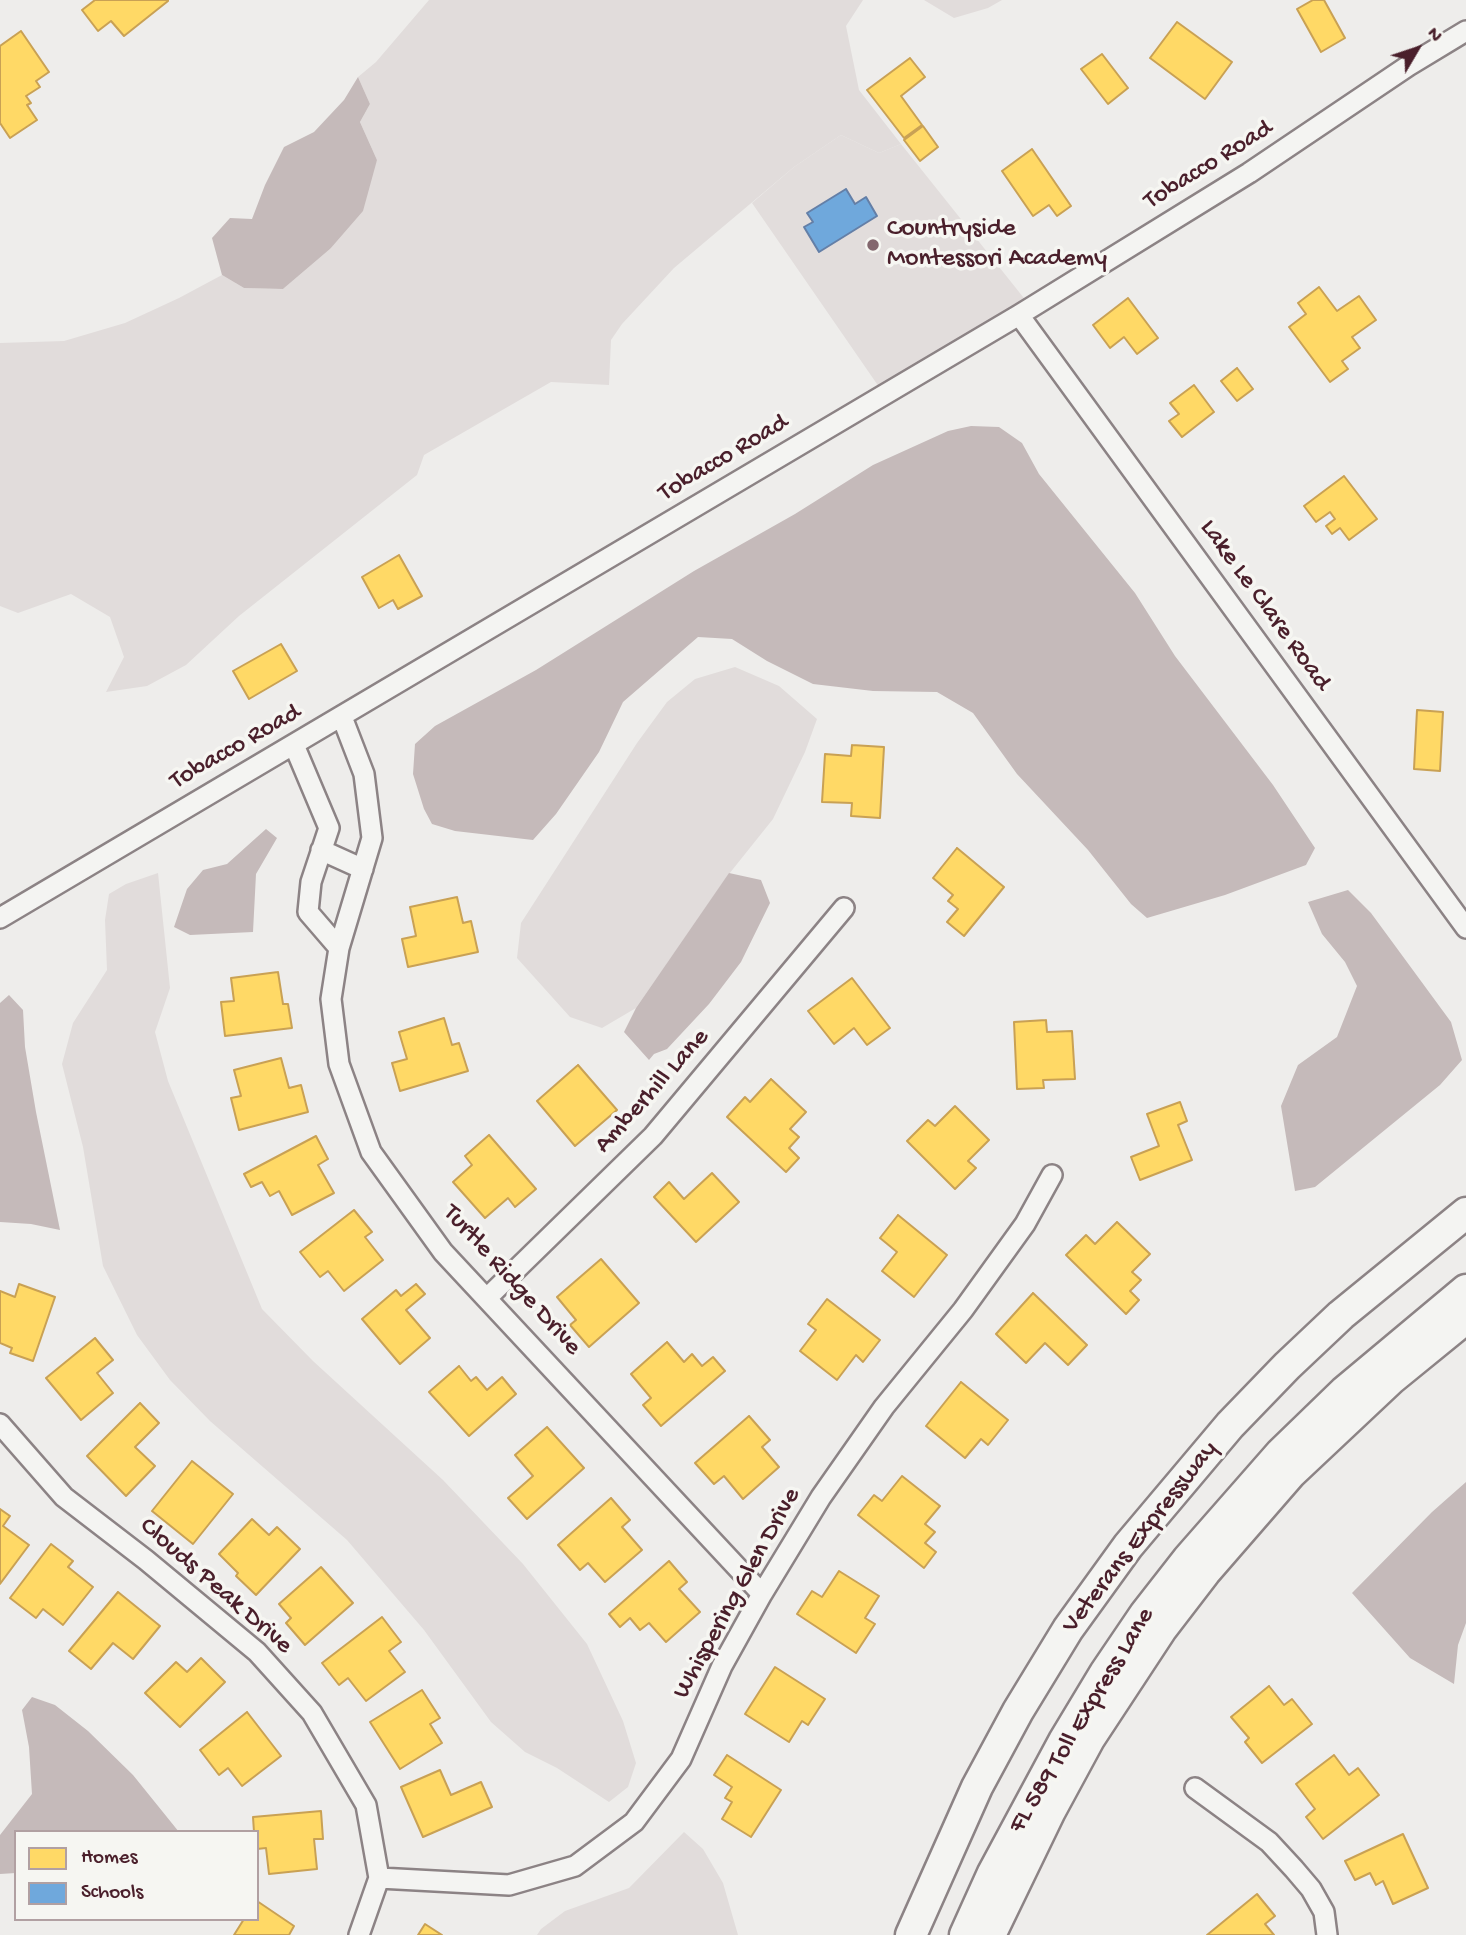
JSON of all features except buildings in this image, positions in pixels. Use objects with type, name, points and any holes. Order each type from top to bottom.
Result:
[{"type":"highway","name":"Veterans Expressway","points":[[911,1935],[977,1787],[1018,1711],[1068,1629],[1128,1546],[1230,1425],[1287,1366],[1341,1315],[1466,1213]]},
{"type":"highway","name":"FL 589 Toll Express Lane","points":[[965,1935],[999,1861],[1064,1741],[1145,1614],[1188,1559],[1281,1453],[1344,1392],[1466,1290]]},
{"type":"highway","points":[[990,1935],[1050,1811],[1089,1739],[1162,1628],[1205,1572],[1301,1464],[1391,1379],[1466,1318]]},
{"type":"street","name":"Tobacco Road","points":[[0,918],[1019,315],[1250,173],[1408,66],[1466,31]]},
{"type":"street","name":"Lake Le Clare Road","points":[[1019,315],[1466,928]]},
{"type":"street","name":"Turtle Ridge Drive","points":[[342,717],[364,775],[372,838],[339,948],[331,999],[339,1064],[371,1152],[443,1252],[762,1594]]},
{"type":"street","points":[[294,745],[329,828],[311,882],[309,912],[339,948]]},
{"type":"street","points":[[321,850],[363,869]]},
{"type":"street","name":"Amberhill Lane","points":[[487,1298],[653,1136],[844,908]]},
{"type":"street","name":"Whispering Glen Drive","points":[[379,1878],[509,1885],[575,1866],[634,1822],[681,1759],[722,1665],[821,1497],[884,1407],[971,1299],[1024,1224],[1052,1175]]},
{"type":"street","name":"Clouds Peak Drive","points":[[0,1424],[64,1497],[146,1560],[257,1652],[312,1713],[366,1805],[379,1878],[359,1935]]},
{"type":"street","points":[[1195,1788],[1269,1842],[1294,1869],[1311,1889],[1324,1912],[1327,1935]]},
{"type":"shaded area","points":[[429,0],[863,0],[846,26],[859,90],[901,144],[879,153],[841,135],[794,167],[674,268],[622,324],[611,340],[609,385],[551,382],[424,455],[417,475],[239,616],[186,665],[147,686],[106,692],[124,657],[110,617],[71,594],[18,613],[0,606],[0,343],[64,341],[125,323],[222,275],[244,288],[283,289],[330,249],[377,160],[360,122],[370,104],[358,77],[376,62]]},
{"type":"shaded area","points":[[924,0],[1002,0],[988,8],[954,18]]},
{"type":"shaded area","points":[[358,77],[370,104],[360,122],[377,160],[363,211],[330,249],[283,289],[244,288],[222,275],[212,238],[230,218],[252,219],[284,147],[314,132],[344,100]]},
{"type":"shaded area","points":[[841,135],[879,153],[901,144],[1039,317],[888,400],[752,203],[794,167]]},
{"type":"shaded area","points":[[971,426],[999,427],[1022,443],[1039,474],[1135,593],[1175,656],[1273,785],[1315,848],[1306,865],[1225,895],[1147,918],[1131,904],[1088,850],[1017,774],[973,713],[937,692],[873,691],[813,684],[767,661],[732,639],[698,637],[623,702],[599,752],[556,814],[533,840],[455,831],[432,824],[424,809],[413,774],[415,744],[435,726],[536,670],[694,571],[795,514],[873,465],[948,431]]},
{"type":"shaded area","points":[[735,667],[779,686],[817,719],[805,752],[773,819],[729,874],[636,1008],[602,1028],[570,1017],[517,958],[521,923],[637,743],[667,702],[695,679]]},
{"type":"shaded area","points":[[266,829],[277,838],[256,874],[253,932],[190,935],[174,927],[187,889],[203,870],[227,864]]},
{"type":"shaded area","points":[[158,873],[170,988],[155,1032],[168,1081],[262,1309],[313,1361],[443,1480],[523,1564],[587,1644],[623,1721],[636,1763],[628,1787],[609,1802],[557,1768],[525,1752],[491,1722],[424,1630],[347,1540],[210,1421],[170,1380],[137,1335],[103,1266],[83,1147],[62,1064],[73,1023],[107,970],[105,920],[109,894],[126,884]]},
{"type":"shaded area","points":[[729,873],[761,880],[770,903],[741,962],[709,1004],[667,1049],[654,1054],[649,1060],[624,1032],[636,1008]]},
{"type":"shaded area","points":[[1348,890],[1371,913],[1451,1022],[1462,1060],[1440,1085],[1315,1187],[1295,1191],[1281,1106],[1298,1065],[1337,1037],[1357,986],[1345,962],[1322,934],[1308,902]]},
{"type":"shaded area","points":[[9,995],[23,1010],[25,1047],[60,1230],[31,1224],[0,1222],[0,1003]]},
{"type":"shaded area","points":[[1466,1482],[1466,1623],[1458,1645],[1454,1684],[1410,1658],[1352,1593],[1432,1512]]},
{"type":"shaded area","points":[[32,1697],[55,1705],[88,1731],[133,1775],[177,1830],[14,1830],[14,1873],[0,1874],[0,1835],[32,1794],[29,1747],[22,1710]]},
{"type":"shaded area","points":[[684,1832],[703,1849],[723,1883],[738,1935],[537,1935],[565,1911],[629,1888]]},
{"type":"place","name":"Countryside Montessori Academy","points":[[873,245]]}]
